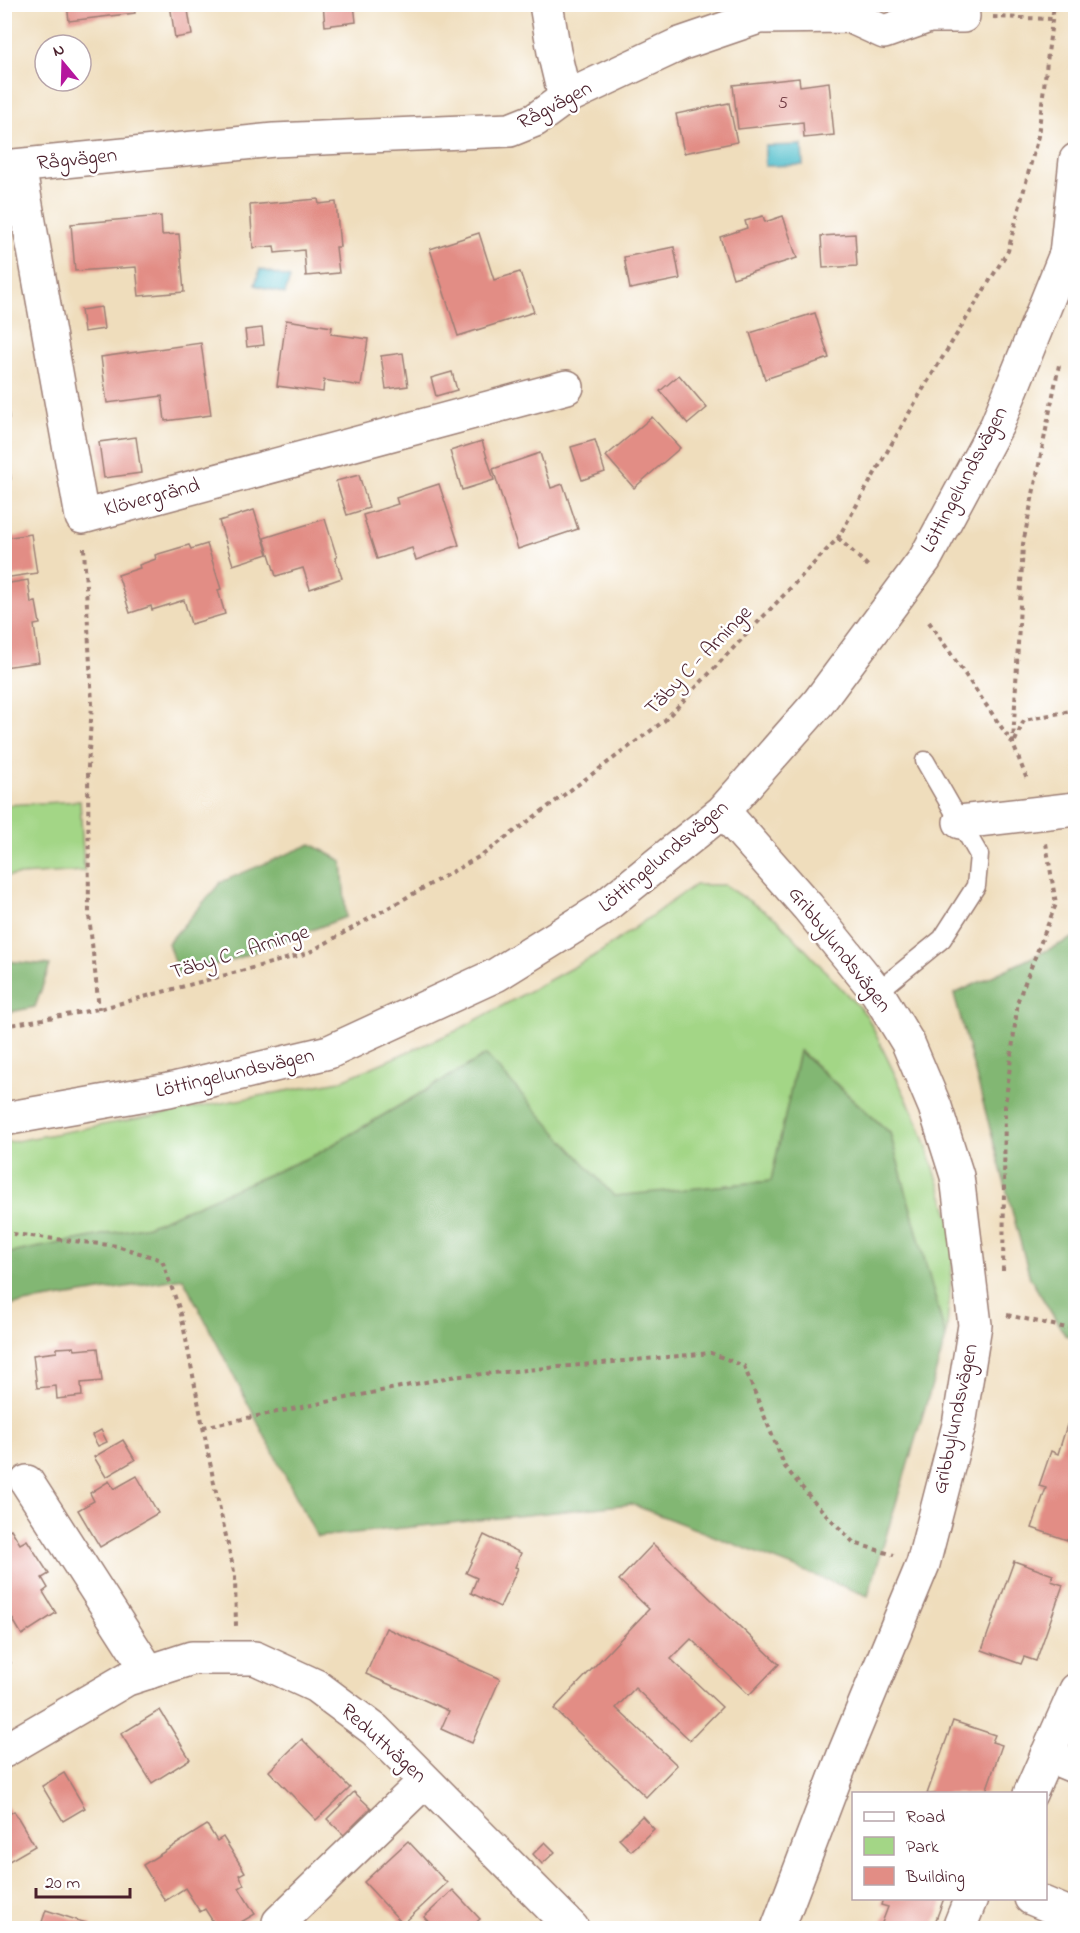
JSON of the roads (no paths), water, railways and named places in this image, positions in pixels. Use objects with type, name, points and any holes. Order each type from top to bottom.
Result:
[{"type":"street","points":[[546,4],[554,52],[566,98]]},
{"type":"street","name":"Rågvägen","points":[[12,166],[274,140],[510,130],[535,120],[566,98],[680,44],[759,17],[849,16],[884,32],[929,16],[963,16]]},
{"type":"street","name":"Löttingelundsvägen","points":[[4,1119],[169,1090],[329,1052],[496,975],[599,911],[723,811],[818,703],[925,559],[997,425],[1071,254],[1076,160]]},
{"type":"street","name":"Klövergränd","points":[[12,166],[82,517],[567,387]]},
{"type":"street","points":[[960,822],[1076,809]]},
{"type":"street","name":"Gribbylundsvägen","points":[[723,811],[808,907],[877,992],[908,1043],[935,1107],[957,1176],[975,1324],[959,1425],[923,1564],[845,1752],[778,1929]]},
{"type":"street","points":[[27,1482],[149,1672]]},
{"type":"street","name":"Reduttvägen","points":[[4,1751],[127,1679],[192,1658],[255,1658],[316,1686],[375,1730],[572,1929]]},
{"type":"street","points":[[1032,1792],[1061,1761],[1076,1690]]},
{"type":"street","points":[[279,1922],[425,1781]]},
{"type":"street","points":[[959,1929],[971,1900]]},
{"type":"street","points":[[1034,1900],[1070,1914]]},
{"type":"lane","points":[[877,992],[942,939],[976,886],[979,855],[925,761]]},
{"type":"water","points":[[802,145],[803,165],[765,166],[765,146]]},
{"type":"water","points":[[260,269],[290,278],[285,294],[255,285]]}]
